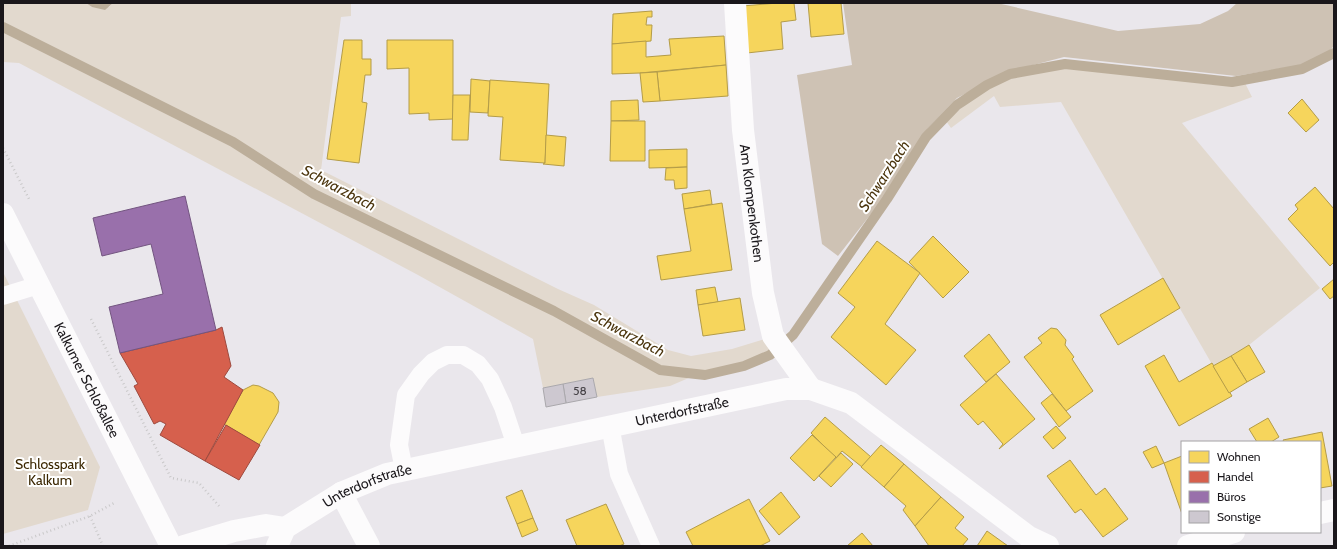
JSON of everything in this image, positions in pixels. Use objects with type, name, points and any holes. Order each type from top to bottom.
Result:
[{"type":"street","name":"Am Klompenkothen","points":[[735,3],[742,130],[763,292],[779,344],[811,389]]},
{"type":"street","name":"Kalkumer Schloßallee","points":[[3,214],[171,546]]},
{"type":"street","name":"Unterdorfstraße","points":[[184,546],[234,531],[266,524],[281,537],[341,492],[386,474],[610,425],[786,389],[811,389],[851,403],[1029,537],[1048,546]]},
{"type":"street","points":[[341,492],[369,546]]},
{"type":"street","points":[[1321,513],[1334,510]]},
{"type":"street","points":[[1188,546],[1231,533]]},
{"type":"lane","points":[[3,296],[39,285]]},
{"type":"lane","points":[[404,470],[400,445],[406,395],[421,374],[433,362],[447,355],[463,355],[478,364],[490,378],[503,407],[516,446]]},
{"type":"lane","points":[[610,425],[619,474],[651,546]]},
{"type":"path","points":[[3,148],[32,204]]},
{"type":"path","points":[[89,317],[171,478],[199,482],[217,502],[221,509]]},
{"type":"path","points":[[9,546],[90,516],[117,501]]},
{"type":"path","points":[[90,516],[103,546]]},
{"type":"green space","points":[[3,3],[86,3],[92,7],[109,7],[113,3],[351,3],[351,16],[341,17],[321,170],[558,289],[594,305],[668,350],[691,356],[732,349],[765,339],[770,351],[744,363],[705,371],[670,386],[597,397],[593,378],[543,388],[533,339],[418,275],[19,63],[3,62]]},
{"type":"green space","points":[[1067,68],[1146,75],[1214,85],[1245,83],[1252,97],[1182,123],[1320,288],[1249,345],[1213,366],[1061,102],[1000,107],[994,96],[951,128],[946,121],[989,85],[1016,77]]},
{"type":"green space","name":"Schlosspark Kalkum","points":[[3,272],[100,467],[88,510],[3,534]]},
{"type":"shaded area","points":[[86,3],[113,3],[105,10],[92,7]]},
{"type":"shaded area","points":[[843,3],[997,3],[1118,31],[1200,24],[1228,11],[1237,3],[1334,3],[1334,46],[1329,51],[1301,65],[1236,76],[1064,57],[1010,71],[957,98],[928,128],[885,196],[838,256],[822,244],[797,75],[852,65]]},
{"type":"building: Wohnen","points":[[794,3],[796,20],[781,22],[783,49],[747,53],[742,6]]},
{"type":"building: Wohnen","points":[[808,3],[841,3],[844,34],[811,37]]},
{"type":"building: Wohnen","points":[[652,11],[652,17],[647,17],[646,25],[652,25],[651,41],[612,44],[613,14]]},
{"type":"building: Wohnen","points":[[724,36],[726,65],[640,73],[612,74],[612,44],[646,41],[646,57],[671,55],[669,39]]},
{"type":"building: Wohnen","points":[[344,40],[362,40],[362,59],[371,59],[371,75],[365,75],[362,102],[367,103],[359,163],[327,159]]},
{"type":"building: Wohnen","points":[[387,40],[453,40],[453,119],[429,120],[429,113],[409,114],[409,68],[387,69]]},
{"type":"building: Wohnen","points":[[726,65],[728,96],[660,101],[657,72]]},
{"type":"building: Wohnen","points":[[657,72],[660,101],[643,102],[640,73]]},
{"type":"building: Wohnen","points":[[471,79],[490,81],[488,113],[470,112]]},
{"type":"building: Wohnen","points":[[490,80],[549,84],[545,163],[500,160],[503,117],[488,116]]},
{"type":"building: Wohnen","points":[[453,95],[470,95],[468,140],[452,140]]},
{"type":"building: Wohnen","points":[[1302,99],[1319,120],[1306,132],[1288,113]]},
{"type":"building: Wohnen","points":[[638,100],[639,120],[611,121],[611,101]]},
{"type":"building: Wohnen","points":[[611,121],[645,121],[645,161],[610,161]]},
{"type":"building: Wohnen","points":[[546,135],[566,137],[564,166],[543,164],[545,163]]},
{"type":"building: Wohnen","points":[[687,149],[687,167],[649,168],[649,150]]},
{"type":"building: Wohnen","points":[[687,167],[687,188],[675,189],[674,180],[665,180],[666,168]]},
{"type":"building: Wohnen","points":[[1315,187],[1334,209],[1334,262],[1330,266],[1288,219],[1298,209],[1295,205]]},
{"type":"building: Wohnen","points":[[710,190],[712,204],[684,209],[682,194]]},
{"type":"building: Wohnen","points":[[722,203],[732,270],[661,280],[657,256],[691,251],[684,209]]},
{"type":"building: Wohnen","points":[[933,236],[969,272],[943,298],[909,262]]},
{"type":"building: Wohnen","points":[[877,241],[920,273],[885,324],[916,350],[886,385],[831,337],[855,307],[838,293]]},
{"type":"building: Wohnen","points":[[1163,278],[1180,308],[1118,345],[1100,315]]},
{"type":"building: Wohnen","points":[[1334,279],[1334,296],[1330,299],[1322,289]]},
{"type":"building: Wohnen","points":[[715,287],[718,302],[698,305],[696,290]]},
{"type":"building: Wohnen","points":[[740,298],[745,330],[703,336],[698,305]]},
{"type":"building: Wohnen","points":[[1051,328],[1057,329],[1066,340],[1065,345],[1074,357],[1072,359],[1093,391],[1066,411],[1024,357],[1042,343],[1038,338]]},
{"type":"building: Wohnen","points":[[989,334],[1010,362],[986,382],[964,356]]},
{"type":"building: Wohnen","points":[[1249,345],[1265,372],[1247,382],[1231,356]]},
{"type":"building: Wohnen","points":[[1164,355],[1179,382],[1212,363],[1232,396],[1179,426],[1145,366]]},
{"type":"building: Wohnen","points":[[1231,356],[1247,382],[1229,393],[1213,366]]},
{"type":"building: Wohnen","points":[[996,374],[1035,419],[999,449],[1003,444],[983,421],[978,425],[960,405]]},
{"type":"building: Wohnen","points":[[253,385],[259,386],[273,393],[279,402],[278,412],[259,445],[224,424],[243,390]]},
{"type":"building: Wohnen","points":[[1052,394],[1071,417],[1059,427],[1041,403]]},
{"type":"building: Wohnen","points":[[825,417],[871,457],[862,467],[842,451],[836,458],[811,433]]},
{"type":"building: Wohnen","points":[[1268,418],[1279,437],[1273,441],[1256,441],[1249,429]]},
{"type":"building: Wohnen","points":[[1056,426],[1066,438],[1053,449],[1043,437]]},
{"type":"building: Wohnen","points":[[1322,432],[1332,486],[1321,488],[1321,441],[1283,440]]},
{"type":"building: Wohnen","points":[[812,435],[836,457],[814,481],[790,458]]},
{"type":"building: Wohnen","points":[[881,445],[904,464],[884,487],[861,467]]},
{"type":"building: Wohnen","points":[[1156,446],[1164,463],[1152,468],[1143,452]]},
{"type":"building: Wohnen","points":[[841,453],[853,464],[831,487],[819,476]]},
{"type":"building: Wohnen","points":[[1181,456],[1181,511],[1164,463]]},
{"type":"building: Wohnen","points":[[1070,460],[1096,495],[1105,488],[1128,519],[1103,537],[1081,509],[1075,513],[1047,476]]},
{"type":"building: Wohnen","points":[[904,464],[941,497],[915,526],[903,510],[906,506],[884,487]]},
{"type":"building: Wohnen","points":[[522,490],[533,518],[517,524],[506,497]]},
{"type":"building: Wohnen","points":[[781,492],[800,517],[779,535],[759,511]]},
{"type":"building: Wohnen","points":[[941,497],[964,517],[955,528],[968,539],[962,546],[929,546],[915,526]]},
{"type":"building: Wohnen","points":[[749,499],[770,541],[760,546],[693,546],[686,532]]},
{"type":"building: Wohnen","points":[[606,504],[624,544],[619,546],[577,546],[566,520]]},
{"type":"building: Wohnen","points":[[533,518],[538,530],[522,537],[517,524]]},
{"type":"building: Wohnen","points":[[987,531],[1008,546],[977,546]]},
{"type":"building: Wohnen","points":[[862,533],[873,546],[847,546]]},
{"type":"building: Handel","points":[[222,327],[231,366],[224,377],[243,390],[205,461],[160,435],[166,424],[160,421],[154,424],[134,386],[138,384],[120,353],[216,330]]},
{"type":"building: Handel","points":[[226,425],[260,445],[239,480],[205,461]]},
{"type":"building: Büros","points":[[185,196],[216,330],[120,353],[109,307],[163,294],[151,244],[102,256],[93,218]]},
{"type":"building: Sonstige","points":[[593,378],[597,397],[566,403],[563,384]]},
{"type":"building: Sonstige","points":[[563,384],[566,403],[546,407],[543,388]]},
{"type":"waterway","name":"Schwarzbach","points":[[3,27],[233,142],[314,194],[554,311],[660,370],[705,375],[744,366],[770,355],[793,335],[887,199],[926,137],[957,105],[987,85],[1010,74],[1065,64],[1232,82],[1302,69],[1334,53]]}]
